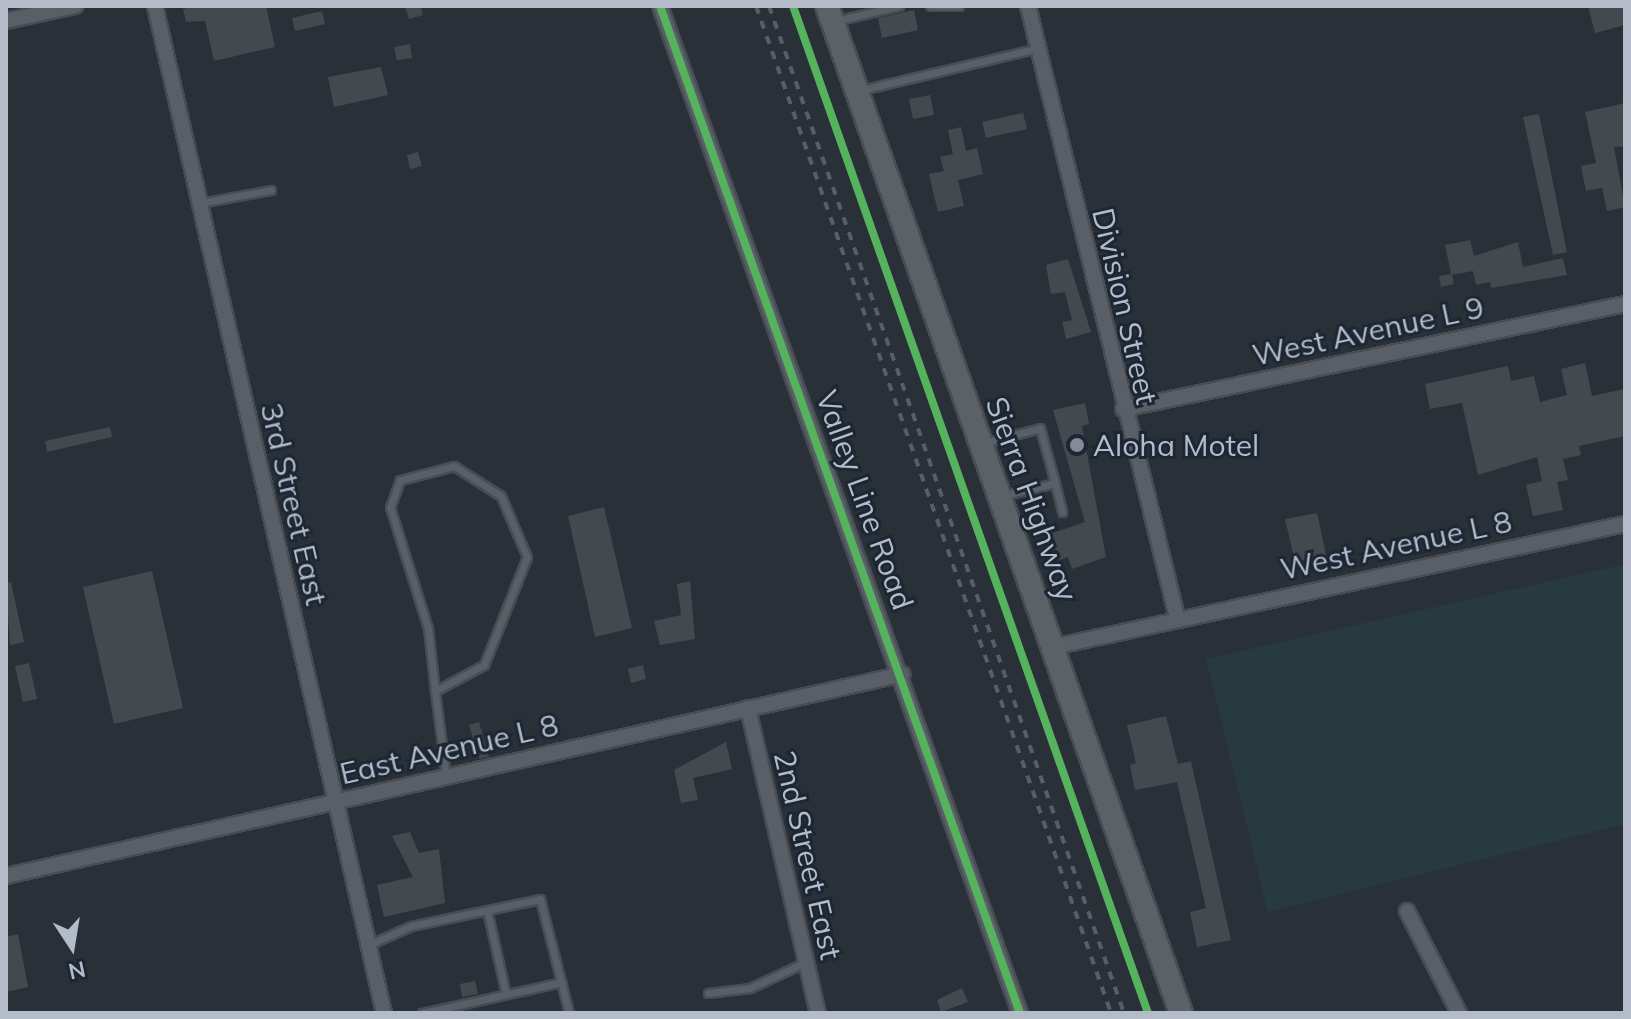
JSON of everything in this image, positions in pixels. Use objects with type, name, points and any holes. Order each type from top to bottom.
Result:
[{"type":"main road","name":"Sierra Highway","points":[[830,14],[1181,1013]]},
{"type":"street","points":[[6,21],[75,6]]},
{"type":"street","name":"3rd Street East","points":[[155,6],[384,1013]]},
{"type":"street","name":"Valley Line Road","points":[[660,6],[903,674],[1020,1013]]},
{"type":"street","name":"Division Street","points":[[1028,6],[1123,409],[1177,617]]},
{"type":"street","name":"West Avenue L 9","points":[[1123,409],[1625,304]]},
{"type":"street","name":"West Avenue L 8","points":[[1177,617],[1625,524]]},
{"type":"street","points":[[1053,647],[1177,617]]},
{"type":"street","name":"East Avenue L 8","points":[[6,876],[903,674]]},
{"type":"street","name":"2nd Street East","points":[[748,708],[818,1013]]},
{"type":"street","points":[[1407,911],[1459,1013]]},
{"type":"lane","points":[[830,14],[899,6]]},
{"type":"lane","points":[[930,6],[959,6]]},
{"type":"lane","points":[[856,91],[1038,48]]},
{"type":"lane","points":[[200,203],[271,190]]},
{"type":"lane","points":[[980,444],[1040,428],[1062,512]]},
{"type":"lane","points":[[435,691],[484,665],[527,557],[501,496],[454,466],[400,480],[390,507],[428,628],[435,691],[446,776]]},
{"type":"lane","points":[[999,496],[1055,483]]},
{"type":"lane","points":[[368,945],[411,926],[542,900],[569,1013]]},
{"type":"lane","points":[[487,910],[506,994]]},
{"type":"lane","points":[[708,993],[750,988],[806,962]]},
{"type":"lane","points":[[422,1013],[562,982]]},
{"type":"lane","points":[[466,1003],[468,1013]]},
{"type":"green space","points":[[1625,564],[1625,824],[1268,912],[1206,659]]},
{"type":"building","points":[[195,6],[266,6],[275,47],[214,61],[205,21],[186,22],[183,9]]},
{"type":"building","points":[[405,6],[421,6],[423,15],[409,19]]},
{"type":"building","points":[[1588,6],[1625,6],[1625,25],[1595,33]]},
{"type":"building","points":[[914,10],[918,30],[882,38],[878,18]]},
{"type":"building","points":[[322,11],[325,24],[295,31],[292,18]]},
{"type":"building","points":[[410,44],[412,58],[397,60],[394,47]]},
{"type":"building","points":[[381,67],[388,95],[334,107],[328,77]]},
{"type":"building","points":[[930,95],[934,115],[913,119],[909,99]]},
{"type":"building","points":[[1625,103],[1625,146],[1614,147],[1625,207],[1607,211],[1602,188],[1586,191],[1581,166],[1596,163],[1585,112]]},
{"type":"building","points":[[1023,113],[1027,129],[986,138],[982,122]]},
{"type":"building","points":[[1539,114],[1567,252],[1553,255],[1523,117]]},
{"type":"building","points":[[961,127],[966,151],[977,148],[983,174],[958,180],[964,206],[938,212],[929,174],[944,171],[940,157],[953,154],[948,130]]},
{"type":"building","points":[[418,152],[422,166],[410,169],[407,155]]},
{"type":"building","points":[[1470,240],[1474,256],[1518,242],[1523,267],[1563,258],[1567,275],[1491,288],[1490,282],[1476,285],[1473,271],[1452,275],[1454,284],[1441,287],[1439,276],[1451,274],[1445,245]]},
{"type":"building","points":[[1068,259],[1091,332],[1066,339],[1062,322],[1072,320],[1065,292],[1051,294],[1046,265]]},
{"type":"building","points":[[1585,363],[1592,396],[1625,389],[1625,436],[1579,446],[1581,455],[1563,459],[1568,480],[1557,482],[1563,510],[1533,516],[1526,485],[1542,481],[1537,457],[1478,475],[1462,403],[1430,409],[1425,384],[1508,366],[1511,381],[1534,376],[1540,402],[1567,395],[1561,369]]},
{"type":"building","points":[[1085,403],[1089,424],[1082,426],[1106,557],[1072,569],[1068,557],[1059,560],[1050,534],[1085,522],[1053,410]]},
{"type":"building","points":[[110,427],[112,437],[47,452],[45,441]]},
{"type":"building","points":[[604,507],[632,628],[595,637],[568,516]]},
{"type":"building","points":[[1317,513],[1326,555],[1295,562],[1285,519]]},
{"type":"building","points":[[152,571],[183,708],[114,724],[83,587]]},
{"type":"building","points":[[690,581],[695,639],[660,645],[654,621],[681,615],[677,584]]},
{"type":"building","points":[[11,582],[24,642],[10,645],[6,583]]},
{"type":"building","points":[[29,663],[37,699],[23,702],[15,666]]},
{"type":"building","points":[[643,665],[646,679],[631,683],[628,669]]},
{"type":"building","points":[[1166,716],[1178,764],[1191,761],[1231,940],[1197,947],[1190,912],[1206,908],[1177,782],[1135,790],[1130,765],[1136,763],[1127,725]]},
{"type":"building","points":[[479,722],[489,757],[479,759],[469,725]]},
{"type":"building","points":[[726,742],[732,769],[693,778],[698,800],[681,803],[674,770]]},
{"type":"building","points":[[410,832],[419,853],[439,849],[445,903],[384,917],[377,885],[413,877],[392,836]]},
{"type":"building","points":[[18,934],[28,987],[6,992],[6,937]]},
{"type":"building","points":[[475,981],[478,994],[462,997],[460,984]]},
{"type":"building","points":[[962,988],[968,1002],[941,1012],[937,1000]]},
{"type":"railway","points":[[756,6],[1111,1013]]},
{"type":"railway","points":[[769,6],[1124,1013]]},
{"type":"cycle path","points":[[660,6],[1020,1013]]},
{"type":"cycle path","points":[[793,6],[1148,1013]]},
{"type":"place","name":"Aloha Motel","points":[[1077,445]]}]
